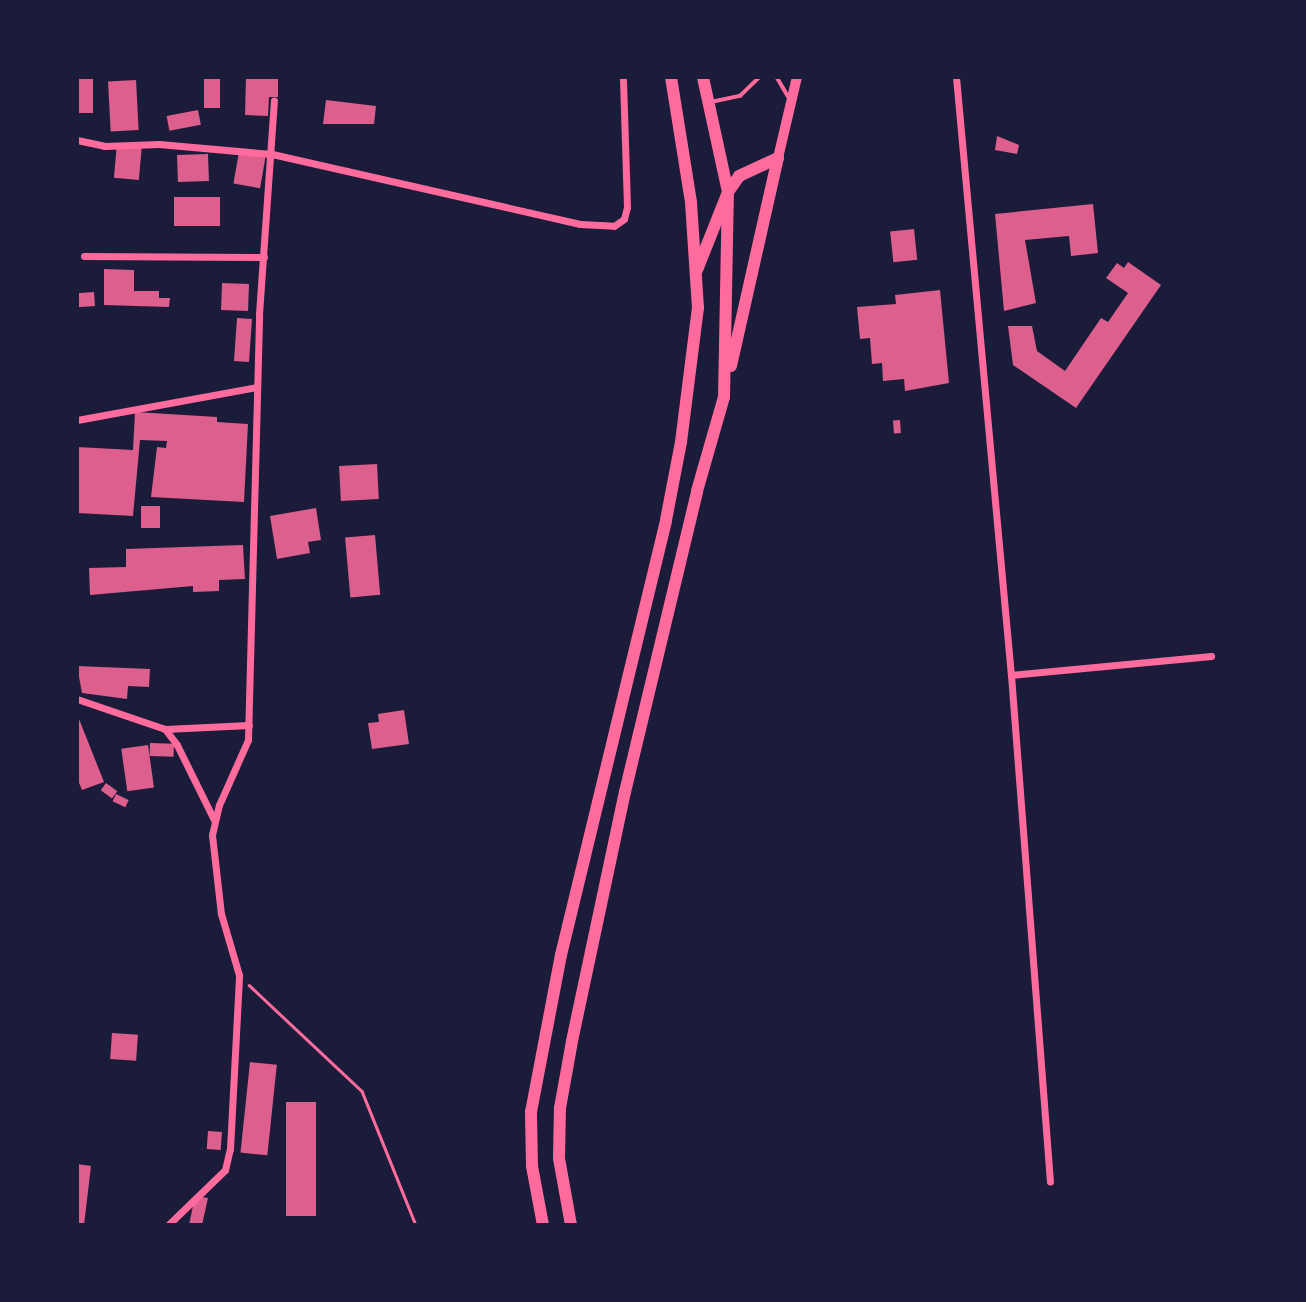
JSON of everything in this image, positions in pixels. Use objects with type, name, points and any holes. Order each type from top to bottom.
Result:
[{"type":"highway","points":[[543,1225],[532,1166],[531,1112],[561,955],[681,442],[698,308],[691,202],[671,77]]},
{"type":"highway","points":[[703,77],[728,192],[724,397]]},
{"type":"highway","points":[[696,271],[728,192],[752,167],[778,158]]},
{"type":"highway","points":[[571,1225],[559,1158],[560,1108],[572,1041],[628,779],[697,491],[724,397],[778,158]]},
{"type":"main road","points":[[778,158],[797,77]]},
{"type":"street","points":[[77,140],[105,146],[159,144],[272,154],[580,224],[614,226],[624,219],[627,207],[623,77]]},
{"type":"street","points":[[956,77],[1011,675],[1050,1182]]},
{"type":"street","points":[[168,1225],[225,1170],[237,1066],[239,975],[214,876],[214,820],[243,759],[248,725],[257,387],[274,101]]},
{"type":"street","points":[[84,257],[264,257]]},
{"type":"street","points":[[77,420],[257,387]]},
{"type":"street","points":[[1011,675],[1211,656]]},
{"type":"street","points":[[77,699],[165,729],[248,725]]},
{"type":"street","points":[[165,729],[177,744],[214,820]]},
{"type":"lane","points":[[709,102],[740,96],[760,77]]},
{"type":"lane","points":[[777,77],[792,102]]},
{"type":"path","points":[[239,975],[362,1091],[416,1225]]},
{"type":"building","points":[[77,77],[93,77],[93,113],[77,113]]},
{"type":"building","points":[[204,77],[220,77],[220,108],[204,108]]},
{"type":"building","points":[[246,77],[278,77],[278,97],[269,97],[268,116],[245,115]]},
{"type":"building","points":[[136,80],[139,130],[111,131],[108,81]]},
{"type":"building","points":[[326,100],[376,106],[374,124],[323,124]]},
{"type":"building","points":[[198,110],[201,125],[169,131],[167,116]]},
{"type":"building","points":[[997,136],[1019,145],[1017,154],[995,150]]},
{"type":"building","points":[[117,143],[142,145],[139,180],[114,178]]},
{"type":"building","points":[[239,152],[266,157],[260,188],[233,184]]},
{"type":"building","points":[[208,154],[209,181],[178,182],[177,155]]},
{"type":"building","points":[[174,197],[220,197],[220,226],[174,226]]},
{"type":"building","points":[[1093,204],[1098,253],[1071,256],[1069,236],[1025,240],[1036,303],[1004,311],[995,214]]},
{"type":"building","points":[[914,229],[917,260],[893,262],[890,232]]},
{"type":"building","points":[[1128,262],[1161,285],[1076,408],[1013,365],[1008,326],[1032,326],[1037,351],[1065,371],[1101,318],[1108,322],[1128,293],[1106,278],[1117,263],[1124,268]]},
{"type":"building","points":[[104,269],[134,270],[134,291],[159,291],[159,298],[170,298],[169,307],[104,305]]},
{"type":"building","points":[[222,283],[249,284],[248,311],[221,310]]},
{"type":"building","points":[[940,290],[949,383],[905,391],[904,379],[883,381],[882,363],[872,364],[870,338],[860,339],[857,307],[896,304],[895,295]]},
{"type":"building","points":[[94,292],[95,306],[78,307],[77,293]]},
{"type":"building","points":[[237,318],[252,319],[249,362],[234,361]]},
{"type":"building","points":[[135,412],[217,417],[217,422],[248,424],[244,502],[151,497],[157,447],[166,448],[167,441],[140,440],[133,516],[77,513],[77,447],[133,450]]},
{"type":"building","points":[[893,420],[900,420],[901,433],[894,433]]},
{"type":"building","points":[[377,464],[379,499],[341,501],[339,466]]},
{"type":"building","points":[[141,506],[160,506],[160,528],[141,528]]},
{"type":"building","points":[[316,508],[321,540],[308,542],[310,553],[277,559],[270,516]]},
{"type":"building","points":[[375,535],[380,595],[350,597],[345,538]]},
{"type":"building","points":[[243,545],[245,579],[219,580],[219,591],[193,592],[193,586],[90,595],[89,568],[126,567],[126,549]]},
{"type":"building","points":[[77,666],[150,669],[149,687],[128,686],[127,699],[82,693]]},
{"type":"building","points":[[404,710],[409,744],[372,749],[368,723],[379,722],[378,714]]},
{"type":"building","points":[[79,719],[104,782],[82,790],[77,778]]},
{"type":"building","points":[[150,743],[174,744],[174,757],[150,756]]},
{"type":"building","points":[[148,745],[154,788],[127,791],[121,749]]},
{"type":"building","points":[[106,783],[117,791],[112,799],[101,790]]},
{"type":"building","points":[[116,794],[129,800],[125,807],[113,801]]},
{"type":"building","points":[[112,1033],[138,1035],[136,1061],[110,1059]]},
{"type":"building","points":[[250,1062],[277,1065],[267,1155],[240,1153]]},
{"type":"building","points":[[286,1102],[316,1102],[316,1216],[286,1216]]},
{"type":"building","points":[[208,1131],[222,1132],[221,1150],[207,1149]]},
{"type":"building","points":[[77,1164],[91,1166],[84,1225],[77,1225]]},
{"type":"building","points":[[195,1196],[208,1198],[202,1225],[189,1225]]}]
